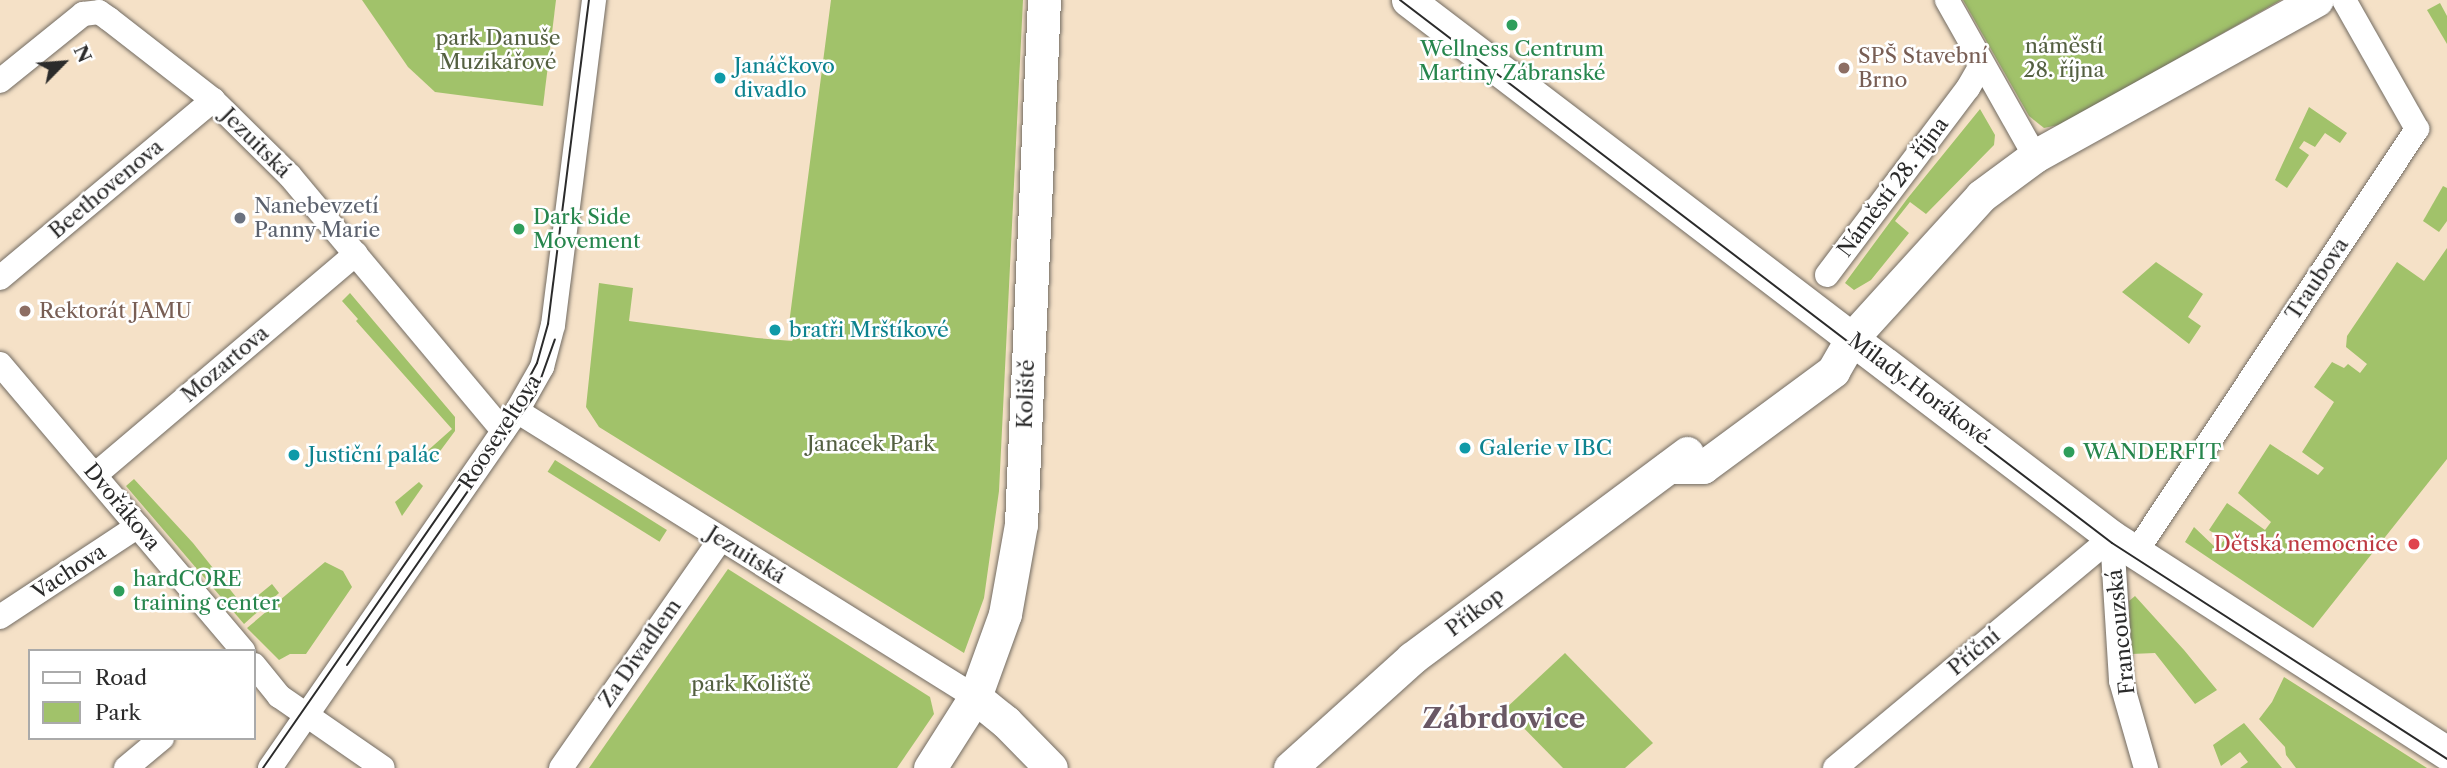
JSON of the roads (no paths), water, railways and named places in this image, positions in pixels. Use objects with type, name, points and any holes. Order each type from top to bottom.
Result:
[{"type":"street","name":"Rooseveltova","points":[[270,768],[510,421],[542,368],[553,325],[594,0]]},
{"type":"street","name":"Koliště","points":[[930,768],[975,697],[1005,614],[1021,524],[1044,0]]},
{"type":"street","name":"Milady Horákové","points":[[1408,0],[2124,544],[2447,753]]},
{"type":"street","points":[[1947,0],[2035,156]]},
{"type":"street","points":[[1852,338],[1980,196],[2035,156],[2317,0]]},
{"type":"street","name":"Traubova","points":[[2124,544],[2417,128],[2344,0]]},
{"type":"street","name":"Jezuitská","points":[[0,81],[69,24],[93,11],[109,19],[212,100],[290,176],[356,254],[510,421],[692,521],[975,697]]},
{"type":"street","name":"Náměstí 28. října","points":[[1827,275],[1968,88],[1982,64]]},
{"type":"street","name":"Beethovenova","points":[[0,278],[212,100]]},
{"type":"street","name":"Mozartova","points":[[95,475],[356,254]]},
{"type":"street","name":"Příkop","points":[[1290,768],[1412,659],[1819,354],[1852,338]]},
{"type":"street","name":"Dvořákova","points":[[0,364],[241,649]]},
{"type":"street","name":"Vachova","points":[[0,617],[138,526]]},
{"type":"street","name":"Za Divadlem","points":[[561,768],[721,539]]},
{"type":"street","name":"Příční","points":[[1835,768],[2124,544]]},
{"type":"street","name":"Francouzská","points":[[2124,544],[2121,681],[2146,768]]},
{"type":"street","points":[[256,667],[279,696],[383,768]]},
{"type":"street","points":[[975,697],[1006,722],[1051,768]]},
{"type":"street","points":[[125,768],[160,740]]},
{"type":"tram line","points":[[263,768],[513,408],[537,363],[548,324],[589,0]]},
{"type":"tram line","points":[[1400,0],[2112,543],[2447,759]]},
{"type":"tram line","points":[[347,665],[535,395],[555,339]]},
{"type":"place","name":"Wellness Centrum Martiny Zábranské","points":[[1512,25]]},
{"type":"place","name":"SPŠ Stavební Brno","points":[[1844,68]]},
{"type":"place","name":"Janáčkovo divadlo","points":[[720,78]]},
{"type":"place","name":"Nanebevzetí Panny Marie","points":[[240,218]]},
{"type":"place","name":"Dark Side Movement","points":[[519,229]]},
{"type":"place","name":"Rektorát JAMU","points":[[25,311]]},
{"type":"place","name":"bratři Mrštíkové","points":[[775,330]]},
{"type":"place","name":"Galerie v IBC","points":[[1465,448]]},
{"type":"place","name":"WANDERFIT","points":[[2069,452]]},
{"type":"place","name":"Justiční palác","points":[[294,455]]},
{"type":"place","name":"Dětská nemocnice","points":[[2414,544]]},
{"type":"place","name":"hardCORE training center","points":[[119,591]]},
{"type":"district","name":"Zábrdovice","points":[[1504,718]]},
{"type":"park label","name":"park Danuše Muzikářové","points":[[498,50]]},
{"type":"park label","name":"náměstí 28. října","points":[[2064,58]]},
{"type":"park label","name":"Janacek Park","points":[[871,444]]},
{"type":"park label","name":"park Koliště","points":[[751,684]]}]
